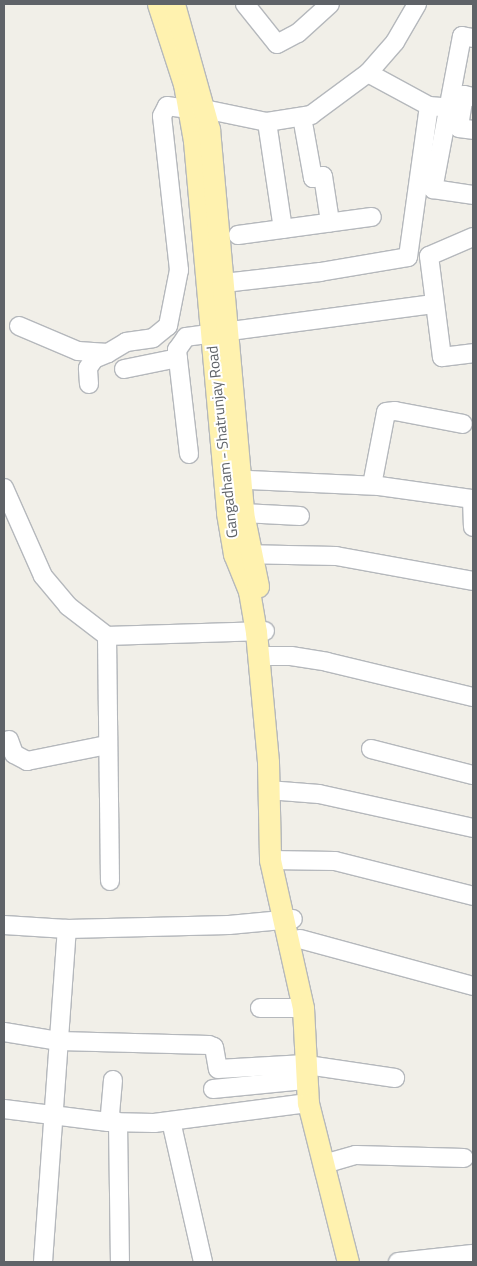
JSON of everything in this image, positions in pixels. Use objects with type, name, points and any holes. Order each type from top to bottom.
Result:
[{"type":"main road","name":"Gangadham - Shatrunjay Road","points":[[158,4],[184,84],[196,109],[209,129],[224,283],[220,334]]},
{"type":"main road","name":"Gangadham - Shatrunjay Road","points":[[174,4],[196,109],[197,169],[220,334],[232,479],[249,591],[261,632],[268,762],[272,790],[273,860],[288,920],[303,1008],[308,1070],[324,1164],[352,1260]]},
{"type":"main road","name":"Gangadham - Shatrunjay Road","points":[[232,479],[243,514],[243,554]]},
{"type":"main road","name":"Gangadham - Shatrunjay Road","points":[[288,920],[300,940],[312,983],[317,1029],[308,1070]]},
{"type":"street","points":[[245,4],[277,44],[298,33],[330,4]]},
{"type":"street","points":[[89,384],[88,368],[94,360],[126,342],[153,338],[168,326],[179,270],[162,116],[167,106],[196,109],[267,122],[311,115],[368,73],[395,42],[416,4]]},
{"type":"street","points":[[473,38],[462,36],[433,189],[473,196]]},
{"type":"street","points":[[368,73],[429,106],[449,108]]},
{"type":"street","points":[[473,97],[464,95],[460,128],[473,130]]},
{"type":"street","points":[[224,283],[320,272],[408,257],[429,106]]},
{"type":"street","points":[[302,117],[313,178],[323,176],[330,222]]},
{"type":"street","points":[[267,122],[283,229]]},
{"type":"street","points":[[238,235],[372,217]]},
{"type":"street","points":[[473,237],[430,256],[434,304],[442,357],[473,353]]},
{"type":"street","points":[[189,454],[176,350],[186,337],[220,334],[434,304]]},
{"type":"street","points":[[19,326],[78,351],[108,353]]},
{"type":"street","points":[[124,369],[178,358]]},
{"type":"street","points":[[372,485],[386,412],[394,411],[463,424]]},
{"type":"street","points":[[232,479],[372,485],[473,499],[473,527]]},
{"type":"street","points":[[4,488],[43,576],[68,606],[107,636],[261,632]]},
{"type":"street","points":[[243,514],[300,516]]},
{"type":"street","points":[[243,554],[336,556],[473,581]]},
{"type":"street","points":[[107,636],[110,881]]},
{"type":"street","points":[[263,656],[327,662],[473,697]]},
{"type":"street","points":[[9,740],[14,754],[26,761],[107,745]]},
{"type":"street","points":[[372,749],[473,775]]},
{"type":"street","points":[[272,790],[319,794],[473,828]]},
{"type":"street","points":[[273,860],[335,861],[473,896]]},
{"type":"street","points":[[4,925],[67,929],[288,920]]},
{"type":"street","points":[[43,1262],[52,1113],[67,929]]},
{"type":"street","points":[[300,940],[473,986]]},
{"type":"street","points":[[260,1008],[303,1008]]},
{"type":"street","points":[[4,1032],[59,1041],[209,1045],[214,1047],[215,1066],[218,1069],[308,1070],[395,1078]]},
{"type":"street","points":[[213,1089],[308,1070]]},
{"type":"street","points":[[113,1080],[110,1115],[116,1122],[120,1262]]},
{"type":"street","points":[[4,1109],[52,1113],[116,1122],[171,1121],[314,1108]]},
{"type":"street","points":[[171,1121],[203,1262]]},
{"type":"street","points":[[324,1164],[356,1154],[464,1158]]},
{"type":"street","points":[[398,1262],[473,1254]]}]
